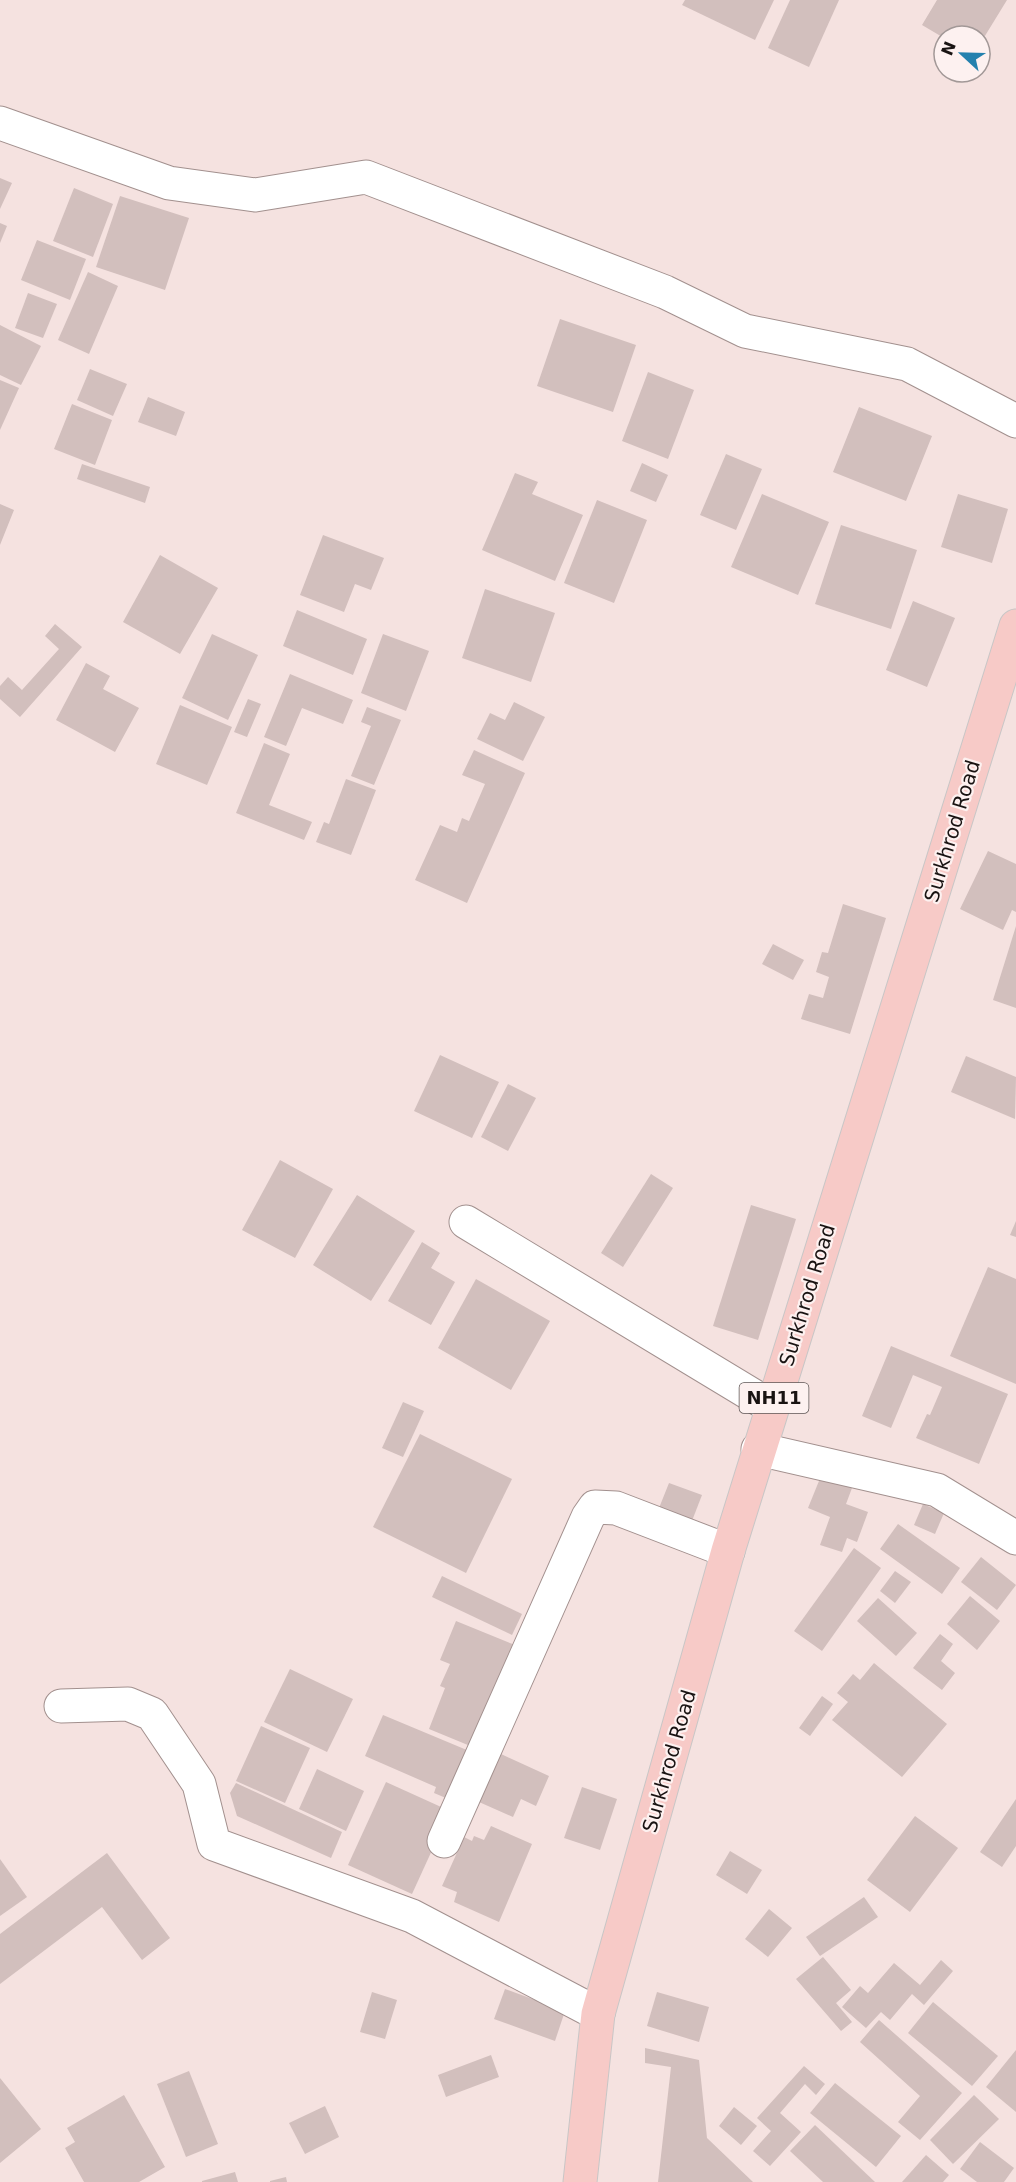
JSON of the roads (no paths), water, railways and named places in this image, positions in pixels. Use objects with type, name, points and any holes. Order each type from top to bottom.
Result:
[{"type":"main road","name":"Surkhrod Road","points":[[580,2182],[598,2014],[758,1449],[1016,626]]},
{"type":"street","points":[[0,123],[169,183],[255,195],[366,177],[665,292],[744,331],[907,364],[1016,421]]},
{"type":"street","points":[[466,1222],[772,1407]]},
{"type":"street","points":[[758,1449],[937,1490],[1016,1538]]},
{"type":"street","points":[[444,1841],[588,1517],[595,1508],[616,1508],[728,1551]]},
{"type":"street","points":[[61,1706],[128,1704],[152,1713],[199,1784],[214,1844],[412,1916],[598,2014]]}]
